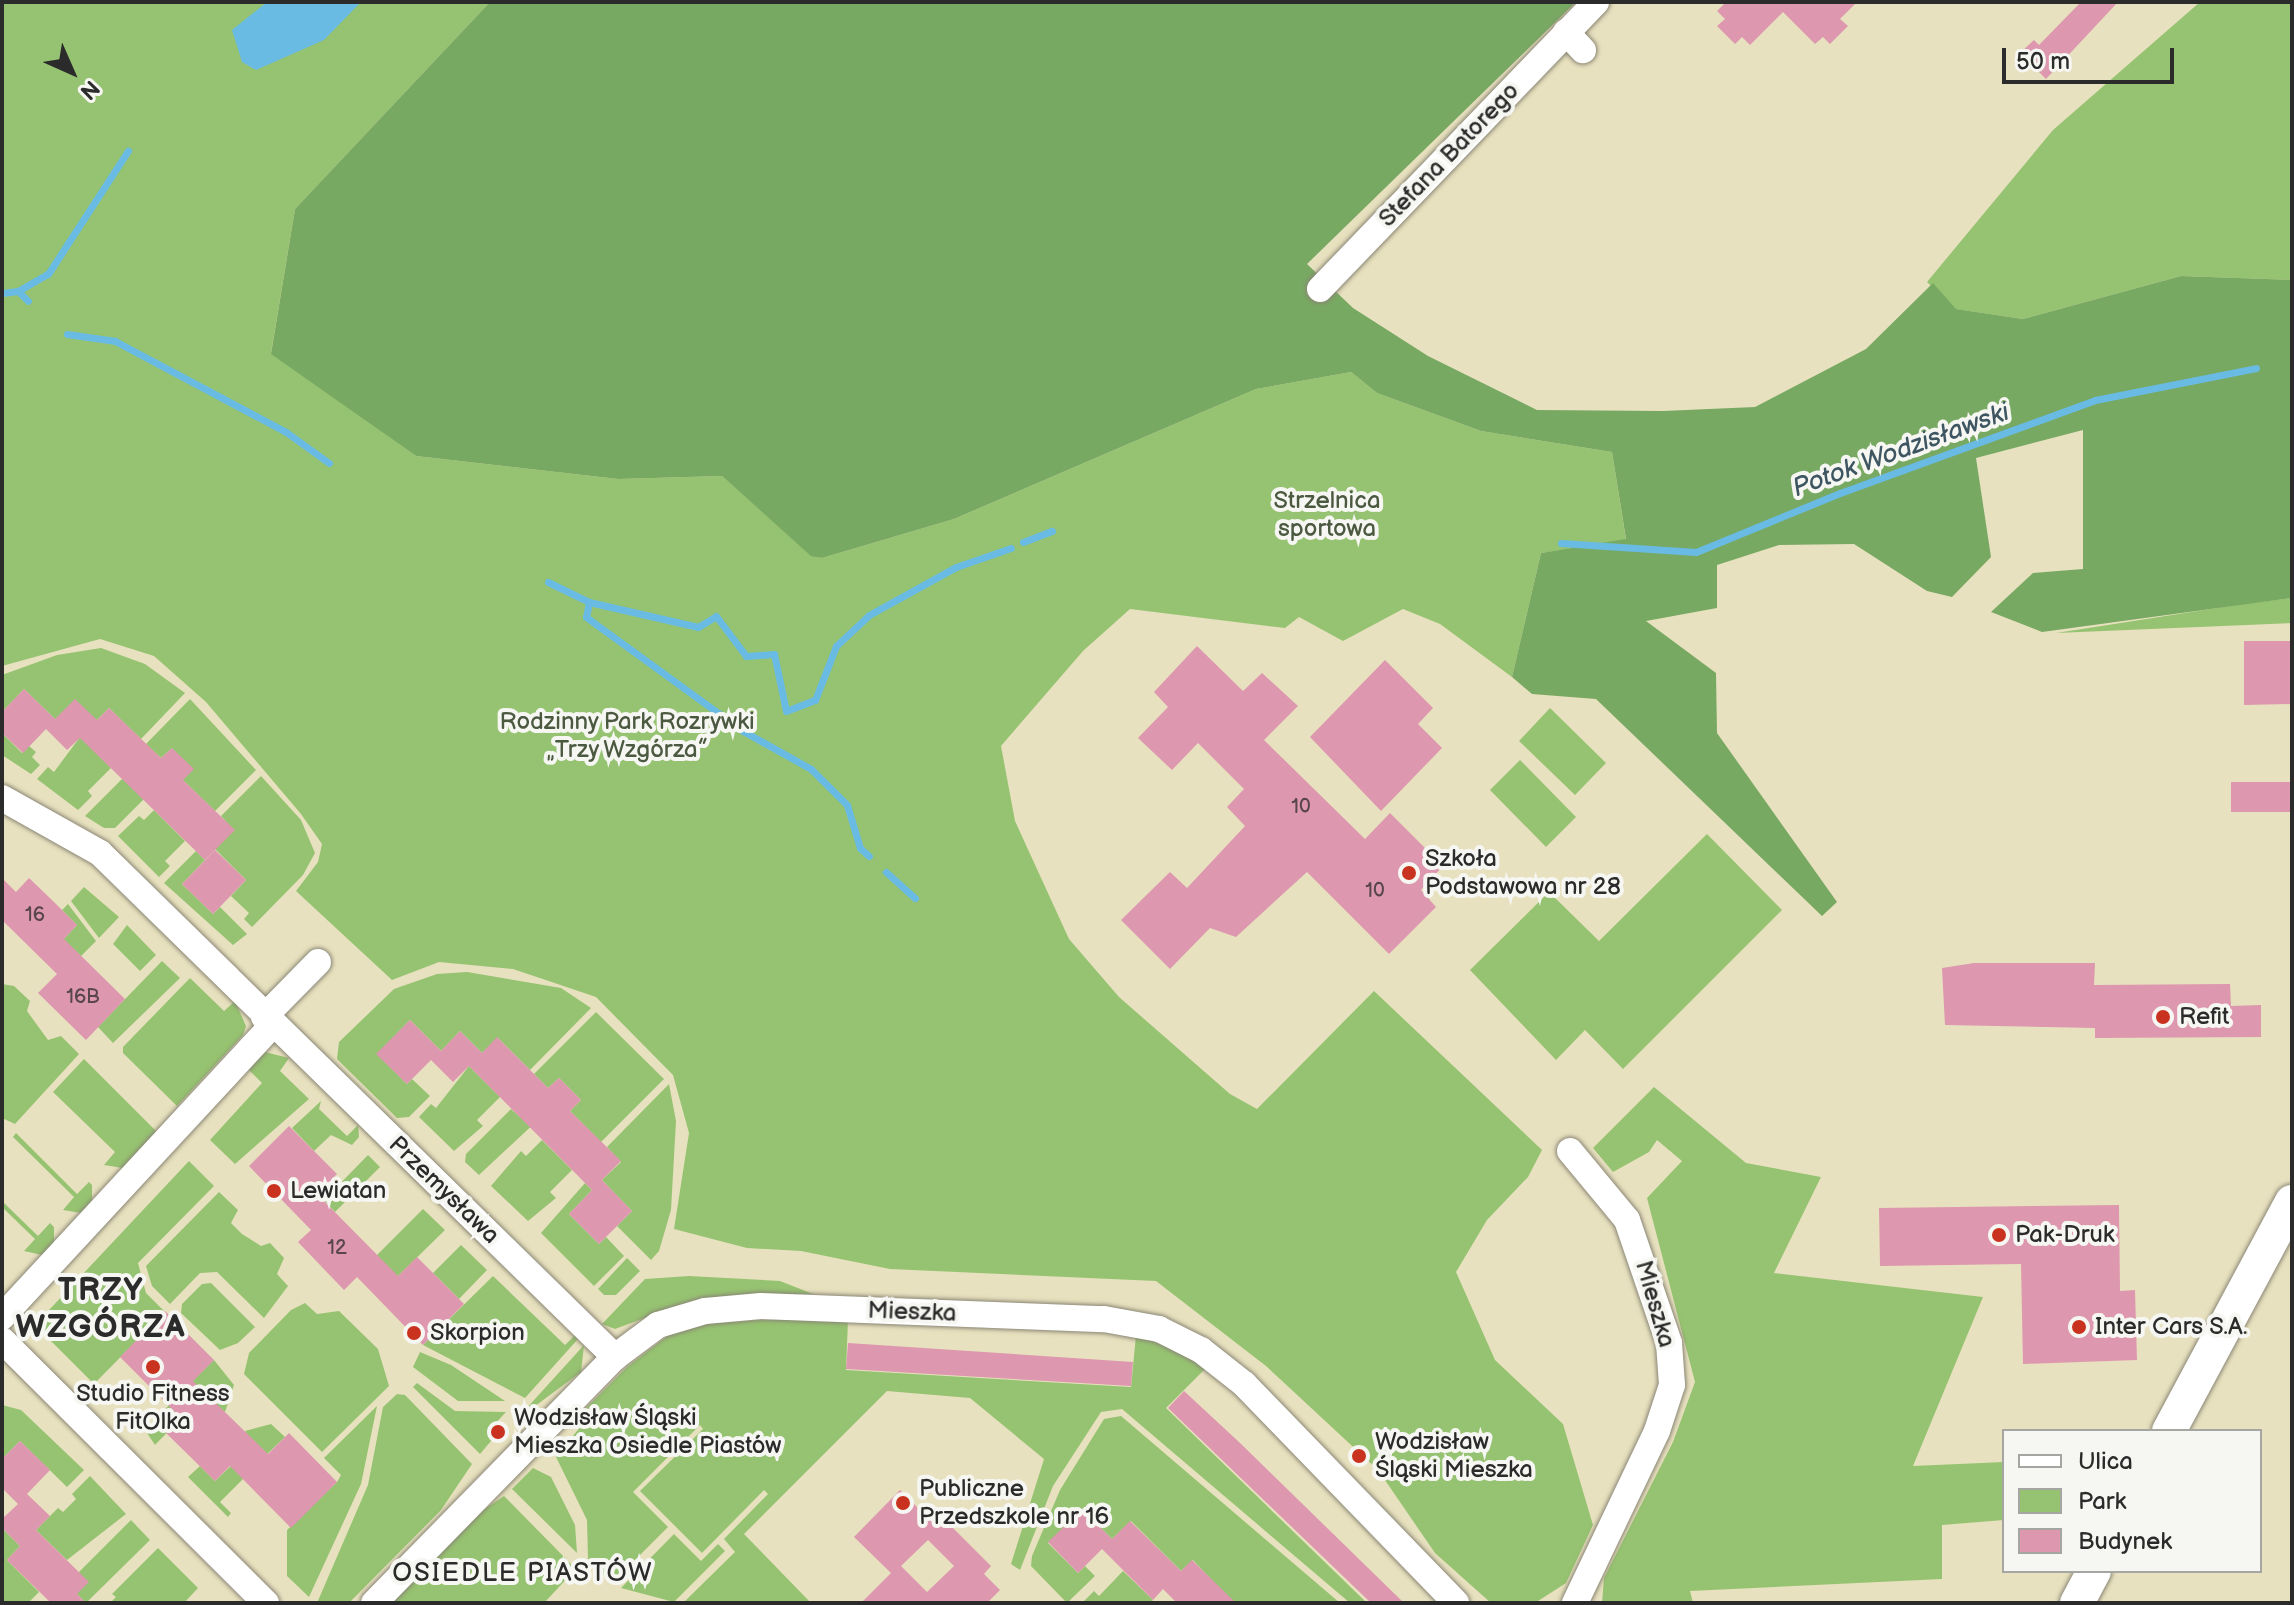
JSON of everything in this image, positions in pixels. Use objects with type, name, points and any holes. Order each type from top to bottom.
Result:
[{"type":"street","name":"Stefana Batorego","points":[[1330,281],[1574,41],[1596,2]]},
{"type":"street","name":"Przemysława","points":[[2,798],[93,847],[615,1357]]},
{"type":"street","points":[[2,1317],[318,962]]},
{"type":"street","name":"Mieszka","points":[[1570,1151],[1627,1220],[1669,1343],[1672,1385],[1657,1431],[1575,1603]]},
{"type":"street","points":[[2170,1429],[2292,1202]]},
{"type":"street","name":"Mieszka","points":[[374,1603],[615,1357],[658,1325],[705,1311],[761,1306],[1104,1319],[1159,1329],[1201,1350],[1244,1384],[1456,1603]]},
{"type":"street","points":[[2,1340],[266,1603]]},
{"type":"street","points":[[2077,1603],[2093,1573]]},
{"type":"green space","name":"Rodzinny Park Rozrywki „Trzy Wzgórza”","points":[[2,2],[490,2],[295,209],[271,353],[416,456],[618,479],[722,476],[811,555],[822,558],[954,519],[1256,389],[1351,372],[1377,393],[1481,431],[1612,452],[1626,540],[1541,553],[1512,677],[1440,624],[1403,609],[1343,641],[1299,617],[1285,628],[1130,609],[1083,651],[1001,746],[1015,821],[1069,939],[1119,997],[1230,1094],[1257,1109],[1374,991],[1542,1150],[1528,1177],[1487,1220],[1456,1272],[1495,1360],[1563,1424],[1593,1525],[1566,1583],[1535,1603],[1491,1603],[1435,1553],[1378,1470],[1266,1366],[1156,1281],[890,1269],[801,1251],[747,1248],[674,1229],[689,1133],[673,1075],[596,997],[513,969],[439,962],[392,980],[296,891],[318,862],[322,844],[301,814],[206,702],[154,656],[100,639],[2,666]]},
{"type":"green space","points":[[490,2],[1576,2],[1307,264],[1353,308],[1428,356],[1537,410],[1663,411],[1755,407],[1866,349],[1933,283],[1956,309],[2023,319],[2181,276],[2292,280],[2292,598],[2042,632],[1991,612],[2033,573],[2083,569],[2083,430],[1976,458],[1991,557],[1952,597],[1927,591],[1854,544],[1779,545],[1717,565],[1717,608],[1646,621],[1716,673],[1717,733],[1837,902],[1822,916],[1596,699],[1532,694],[1512,677],[1541,553],[1626,539],[1612,452],[1481,431],[1377,393],[1351,372],[1256,389],[954,519],[822,558],[811,556],[722,476],[618,479],[416,456],[271,354],[295,209]]},
{"type":"green space","points":[[2200,2],[2292,2],[2292,280],[2181,276],[2023,319],[1955,309],[1927,282],[2053,130]]},
{"type":"green space","points":[[2292,598],[2292,623],[2056,633],[2243,604]]},
{"type":"green space","points":[[101,648],[145,664],[185,693],[141,739],[109,708],[97,720],[55,719],[24,689],[2,712],[2,675],[57,655]]},
{"type":"green space","points":[[190,699],[256,770],[215,811],[183,780],[172,748],[161,758],[146,744]]},
{"type":"green space","points":[[1550,708],[1606,763],[1575,795],[1519,741]]},
{"type":"green space","points":[[2,733],[22,753],[29,746],[36,752],[32,757],[40,765],[31,774],[2,755]]},
{"type":"green space","points":[[80,737],[111,768],[88,791],[92,796],[78,810],[37,779],[48,767],[54,772]]},
{"type":"green space","points":[[1520,760],[1576,817],[1546,847],[1490,790]]},
{"type":"green space","points":[[261,776],[301,820],[315,853],[303,875],[252,927],[244,919],[249,913],[231,896],[246,880],[215,849],[234,830],[221,816]]},
{"type":"green space","points":[[122,779],[154,789],[115,828],[104,828],[85,816]]},
{"type":"green space","points":[[154,810],[185,841],[165,861],[170,866],[159,877],[118,836],[139,816],[144,820]]},
{"type":"green space","points":[[1707,834],[1782,910],[1623,1069],[1585,1030],[1556,1060],[1470,970],[1549,892],[1599,941]]},
{"type":"green space","points":[[196,851],[205,860],[182,884],[213,914],[220,907],[247,934],[233,945],[164,883]]},
{"type":"green space","points":[[84,887],[119,917],[99,938],[71,901]]},
{"type":"green space","points":[[68,904],[96,941],[81,956],[63,940],[77,925],[62,910]]},
{"type":"green space","points":[[127,925],[156,955],[140,971],[113,944]]},
{"type":"green space","points":[[162,961],[180,978],[113,1043],[98,1027]]},
{"type":"green space","points":[[467,972],[561,988],[591,1008],[530,1070],[498,1038],[482,1053],[460,1031],[441,1051],[410,1020],[377,1054],[407,1084],[412,1079],[430,1096],[409,1117],[397,1118],[337,1059],[339,1042],[394,989],[437,974]]},
{"type":"green space","points":[[190,978],[224,1011],[235,1001],[246,1026],[243,1035],[177,1106],[123,1053],[123,1047]]},
{"type":"green space","points":[[2,984],[14,986],[30,1001],[27,1011],[48,1040],[61,1036],[79,1054],[15,1124],[2,1118]]},
{"type":"green space","points":[[596,1012],[664,1079],[601,1142],[570,1111],[581,1100],[559,1078],[548,1088],[534,1074]]},
{"type":"green space","points":[[265,1052],[289,1058],[280,1071],[309,1099],[235,1164],[210,1140],[262,1083],[246,1067]]},
{"type":"green space","points":[[84,1059],[157,1132],[123,1168],[104,1165],[115,1152],[53,1092]]},
{"type":"green space","points":[[469,1066],[500,1097],[477,1120],[483,1126],[454,1151],[419,1117],[431,1104],[436,1108]]},
{"type":"green space","points":[[669,1084],[676,1121],[671,1210],[659,1251],[651,1260],[617,1226],[632,1211],[602,1180],[621,1162],[607,1147]]},
{"type":"green space","points":[[1654,1087],[1746,1163],[1821,1177],[1774,1273],[1983,1297],[1913,1466],[2002,1462],[2002,1520],[1942,1525],[1942,1579],[1690,1591],[1693,1603],[1602,1603],[1604,1578],[1673,1442],[1695,1382],[1647,1198],[1682,1161],[1657,1140],[1649,1152],[1613,1172],[1593,1148]]},
{"type":"green space","points":[[321,1101],[319,1109],[347,1136],[358,1125],[359,1137],[352,1145],[331,1135],[314,1151],[292,1128]]},
{"type":"green space","points":[[511,1109],[520,1117],[540,1118],[479,1175],[465,1162],[466,1154]]},
{"type":"green space","points":[[16,1133],[77,1194],[89,1182],[92,1185],[92,1200],[81,1213],[63,1210],[74,1197],[13,1137]]},
{"type":"green space","points":[[542,1140],[572,1170],[550,1192],[556,1198],[528,1221],[491,1186],[521,1151],[526,1156]]},
{"type":"green space","points":[[368,1155],[380,1167],[335,1212],[324,1200]]},
{"type":"green space","points":[[189,1161],[214,1186],[138,1263],[146,1293],[165,1312],[94,1384],[35,1325]]},
{"type":"green space","points":[[585,1183],[592,1190],[569,1214],[599,1244],[606,1237],[624,1256],[594,1286],[541,1233]]},
{"type":"green space","points":[[219,1192],[238,1210],[231,1223],[261,1246],[270,1243],[284,1258],[277,1274],[288,1286],[264,1318],[217,1272],[200,1273],[170,1304],[152,1286],[146,1266]]},
{"type":"green space","points":[[2,1201],[38,1236],[50,1223],[54,1227],[54,1243],[42,1255],[24,1251],[35,1239],[2,1207]]},
{"type":"green space","points":[[423,1209],[445,1230],[395,1279],[377,1255]]},
{"type":"green space","points":[[461,1245],[487,1270],[459,1299],[433,1273]]},
{"type":"green space","points":[[627,1258],[640,1271],[616,1295],[604,1295],[598,1289]]},
{"type":"green space","points":[[493,1276],[565,1345],[575,1335],[578,1339],[525,1398],[423,1345]]},
{"type":"green space","points":[[689,1276],[780,1281],[813,1294],[762,1294],[653,1315],[615,1329],[602,1324],[645,1279]]},
{"type":"green space","points":[[211,1283],[255,1327],[238,1343],[220,1350],[181,1313],[182,1304],[202,1284]]},
{"type":"green space","points":[[305,1303],[317,1314],[339,1311],[378,1349],[389,1386],[322,1452],[244,1374],[249,1353],[291,1310]]},
{"type":"green space","points":[[758,1320],[848,1320],[846,1370],[1131,1387],[1136,1335],[1178,1351],[1206,1368],[1166,1408],[1367,1603],[1350,1603],[1122,1409],[1101,1412],[1053,1486],[1020,1570],[1011,1564],[1044,1459],[970,1398],[887,1391],[744,1534],[811,1603],[683,1603],[735,1552],[724,1539],[768,1494],[764,1490],[702,1553],[640,1491],[703,1429],[700,1425],[633,1492],[668,1527],[612,1583],[588,1559],[587,1520],[556,1457],[585,1421],[579,1415],[627,1367],[670,1334],[705,1324]]},
{"type":"green space","points":[[584,1345],[581,1372],[527,1412],[525,1410]]},
{"type":"green space","points":[[420,1352],[451,1365],[505,1401],[458,1401],[413,1367]]},
{"type":"green space","points":[[214,1360],[234,1385],[225,1412],[190,1383]]},
{"type":"green space","points":[[417,1383],[455,1411],[506,1412],[491,1428],[497,1434],[480,1454],[413,1387]]},
{"type":"green space","points":[[397,1394],[405,1395],[472,1464],[441,1510],[349,1603],[317,1603],[368,1485],[383,1407]]},
{"type":"green space","points":[[171,1403],[184,1415],[155,1445],[145,1430]]},
{"type":"green space","points":[[2,1405],[21,1410],[84,1470],[67,1487],[20,1441],[2,1459]]},
{"type":"green space","points":[[377,1406],[361,1484],[309,1597],[287,1576],[287,1530],[341,1475],[324,1458]]},
{"type":"green space","points":[[1121,1416],[1340,1603],[1233,1603],[1193,1560],[1181,1571],[1131,1521],[1112,1539],[1082,1509],[1048,1543],[1078,1573],[1085,1566],[1095,1576],[1067,1603],[1031,1566],[1032,1556],[1060,1490],[1104,1419]]},
{"type":"green space","points":[[271,1424],[285,1437],[264,1457],[245,1431]]},
{"type":"green space","points":[[233,1464],[246,1476],[220,1502],[231,1513],[228,1517],[188,1477],[200,1466],[215,1481]]},
{"type":"green space","points":[[533,1468],[551,1477],[575,1525],[577,1553],[512,1489]]},
{"type":"green space","points":[[90,1476],[126,1514],[67,1560],[36,1530],[58,1508],[63,1512],[76,1499],[72,1494]]},
{"type":"green space","points":[[504,1496],[572,1565],[573,1572],[544,1603],[392,1603],[476,1515]]},
{"type":"green space","points":[[131,1520],[150,1540],[86,1603],[77,1594],[79,1572]]},
{"type":"green space","points":[[2,1528],[20,1546],[7,1560],[39,1592],[28,1603],[2,1603]]},
{"type":"green space","points":[[674,1534],[701,1561],[718,1544],[725,1551],[674,1602],[621,1588]]},
{"type":"green space","points":[[158,1548],[198,1588],[184,1603],[110,1603],[116,1597],[112,1594]]},
{"type":"green space","points":[[1123,1571],[1153,1600],[1150,1603],[1082,1603],[1094,1591],[1099,1596]]},
{"type":"water","points":[[267,2],[361,2],[324,40],[256,70],[242,62],[232,30]]},
{"type":"building","points":[[1726,2],[1857,2],[1840,19],[1848,26],[1830,44],[1823,37],[1815,44],[1783,12],[1750,45],[1742,37],[1735,44],[1717,26],[1725,19],[1717,11]]},
{"type":"building","points":[[2081,2],[2118,2],[2046,79],[2020,53],[2034,40],[2039,45]]},
{"type":"building","points":[[2244,641],[2292,641],[2292,704],[2244,705]]},
{"type":"building","name":"Szkoła Podstawowa nr 28","points":[[1197,646],[1243,691],[1262,673],[1298,706],[1264,740],[1365,839],[1390,813],[1443,866],[1421,890],[1436,907],[1389,954],[1307,872],[1236,937],[1210,928],[1170,969],[1121,920],[1170,872],[1187,888],[1245,826],[1227,807],[1244,789],[1198,743],[1172,770],[1138,738],[1168,707],[1154,692]]},
{"type":"building","points":[[1385,660],[1433,708],[1418,724],[1442,748],[1381,811],[1310,737]]},
{"type":"building","points":[[24,689],[55,719],[75,699],[97,720],[109,708],[161,758],[172,748],[194,769],[183,780],[235,830],[205,860],[80,738],[67,750],[46,729],[23,753],[2,733],[2,712]]},
{"type":"building","points":[[2231,782],[2292,782],[2292,812],[2231,812]]},
{"type":"building","points":[[215,850],[246,880],[213,914],[182,884]]},
{"type":"building","points":[[2,878],[16,892],[29,878],[53,901],[77,925],[64,939],[125,999],[86,1040],[38,993],[57,974],[2,920]]},
{"type":"building","points":[[1974,963],[2095,963],[2094,985],[2230,984],[2231,1006],[2261,1005],[2261,1037],[2095,1038],[2095,1028],[1945,1025],[1942,968]]},
{"type":"building","points":[[410,1020],[441,1051],[460,1031],[482,1053],[497,1037],[548,1088],[559,1078],[581,1100],[570,1111],[621,1161],[602,1180],[632,1211],[599,1244],[569,1214],[592,1190],[469,1066],[453,1082],[431,1060],[407,1084],[376,1054]]},
{"type":"building","points":[[289,1126],[337,1174],[317,1194],[398,1276],[417,1257],[464,1304],[423,1345],[357,1277],[344,1290],[298,1242],[311,1230],[249,1166]]},
{"type":"building","points":[[2119,1205],[2120,1291],[2135,1290],[2137,1360],[2023,1364],[2021,1264],[1880,1266],[1879,1208]]},
{"type":"building","points":[[165,1311],[214,1360],[193,1381],[268,1454],[289,1433],[337,1482],[291,1528],[230,1466],[215,1481],[166,1433],[181,1418],[120,1357]]},
{"type":"building","points":[[848,1343],[1133,1362],[1131,1386],[846,1369]]},
{"type":"building","points":[[1184,1391],[1404,1603],[1371,1603],[1168,1408]]},
{"type":"building","points":[[20,1441],[50,1470],[27,1494],[50,1516],[36,1530],[89,1582],[77,1594],[86,1603],[51,1603],[7,1560],[20,1546],[2,1528],[2,1519],[18,1504],[2,1488],[2,1459]]},
{"type":"building","points":[[900,1490],[937,1527],[945,1520],[991,1566],[984,1574],[1000,1590],[987,1603],[861,1603],[891,1573],[854,1537]],"holes":[[[928,1540],[954,1566],[927,1592],[901,1566]]]},
{"type":"building","points":[[1082,1509],[1112,1539],[1130,1521],[1181,1571],[1192,1560],[1236,1603],[1177,1603],[1163,1589],[1153,1600],[1102,1549],[1078,1573],[1048,1542]]},
{"type":"waterway","points":[[2,293],[18,291],[48,274],[128,151]]},
{"type":"waterway","name":"Potok Wodzisławski","points":[[18,291],[28,301]]},
{"type":"waterway","name":"Potok Wodzisławski","points":[[67,334],[115,341],[286,432],[329,463]]},
{"type":"waterway","name":"Potok Wodzisławski","points":[[1561,543],[1696,552],[1840,493],[2095,400],[2256,368]]},
{"type":"waterway","points":[[1023,542],[1052,531]]},
{"type":"waterway","name":"Potok Wodzisławski","points":[[548,582],[589,602],[698,627],[716,616],[746,656],[774,654],[786,711],[815,700],[836,646],[869,615],[956,567],[1011,548]]},
{"type":"waterway","points":[[589,602],[586,617],[743,731],[811,769],[847,805],[860,848],[869,856]]},
{"type":"waterway","points":[[886,872],[915,898]]},
{"type":"place","name":"Szkoła Podstawowa nr 28","points":[[1409,873]]},
{"type":"place","name":"Refit","points":[[2163,1017]]},
{"type":"place","name":"Lewiatan","points":[[274,1191]]},
{"type":"place","name":"Pak-Druk","points":[[1999,1235]]},
{"type":"place","name":"Inter Cars S.A.","points":[[2079,1327]]},
{"type":"place","name":"Skorpion","points":[[414,1333]]},
{"type":"place","name":"Studio Fitness FitOlka","points":[[153,1367]]},
{"type":"place","name":"Wodzisław Śląski Mieszka Osiedle Piastów","points":[[498,1432]]},
{"type":"place","name":"Wodzisław Śląski Mieszka","points":[[1359,1456]]},
{"type":"place","name":"Publiczne Przedszkole nr 16","points":[[903,1503]]},
{"type":"district","name":"TRZY WZGÓRZA","points":[[101,1310]]},
{"type":"district","name":"OSIEDLE PIASTÓW","points":[[523,1574]]},
{"type":"park label","name":"Strzelnica sportowa","points":[[1327,515]]}]
